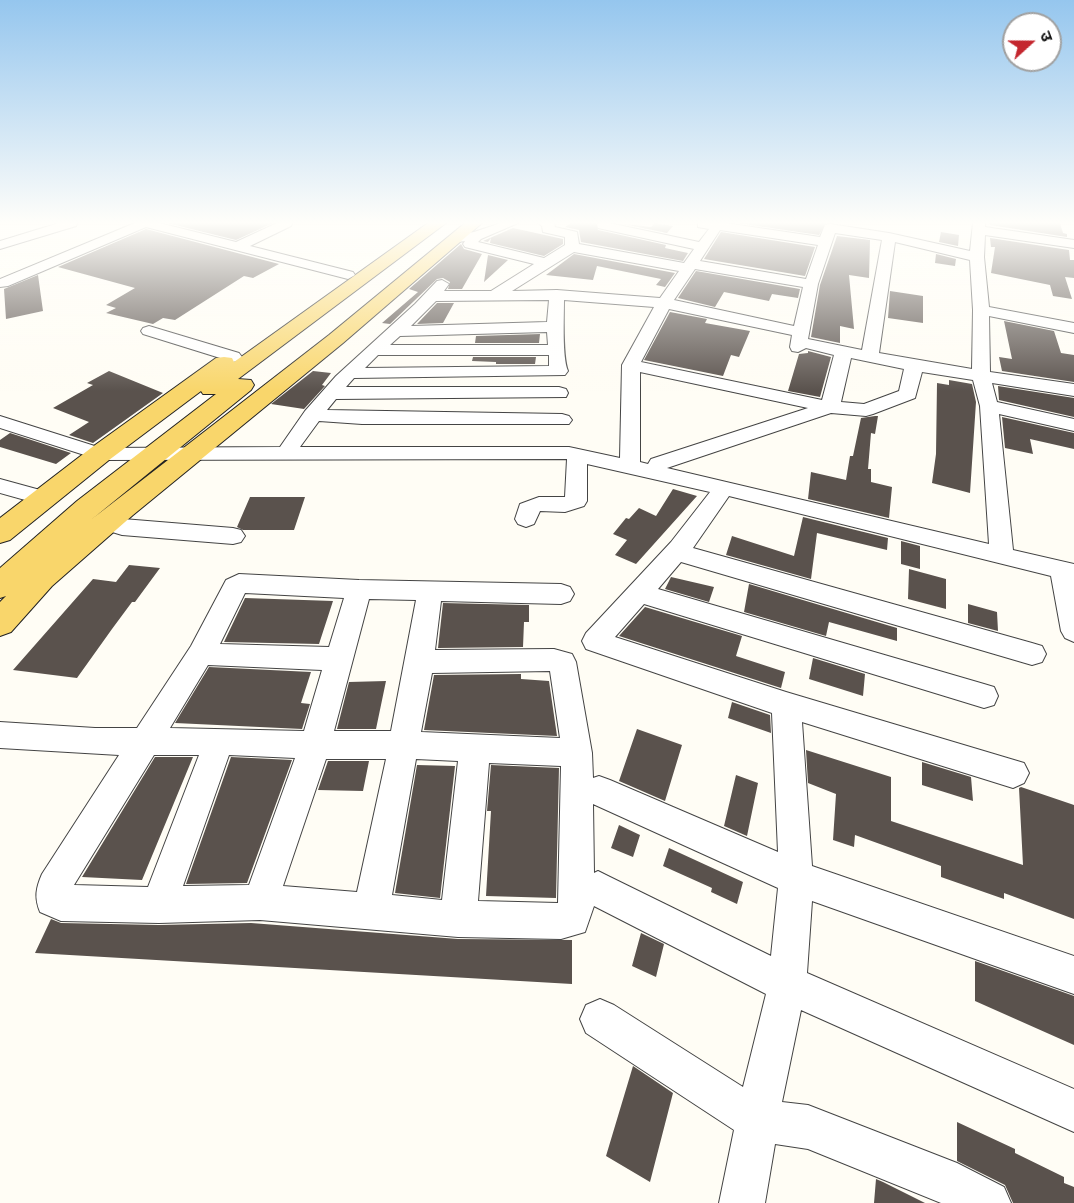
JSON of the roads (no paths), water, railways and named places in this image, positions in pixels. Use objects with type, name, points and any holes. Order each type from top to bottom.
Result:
[{"type":"main road","points":[[0,559],[70,497],[322,299],[344,279]]},
{"type":"main road","points":[[0,533],[100,454],[233,357],[322,299],[360,279]]},
{"type":"main road","points":[[0,586],[87,508],[153,455],[390,279]]},
{"type":"main road","points":[[0,623],[41,579],[107,522],[336,339],[402,279]]},
{"type":"street","points":[[286,453],[312,415],[350,373],[418,312],[446,279]]},
{"type":"street","points":[[494,296],[521,279]]},
{"type":"street","points":[[630,468],[631,365],[664,303],[681,279]]},
{"type":"street","points":[[779,279],[812,284]]},
{"type":"street","points":[[799,340],[813,279]]},
{"type":"street","points":[[870,356],[882,279]]},
{"type":"street","points":[[979,279],[981,375],[989,406],[1002,556]]},
{"type":"street","points":[[432,296],[494,296],[556,311]]},
{"type":"street","points":[[397,331],[556,311],[664,303],[799,340],[914,366],[1074,390]]},
{"type":"street","points":[[981,310],[1074,328]]},
{"type":"street","points":[[509,312],[556,311]]},
{"type":"street","points":[[526,519],[528,509],[537,503],[568,505],[576,501],[573,454],[562,420],[559,393],[556,311]]},
{"type":"street","points":[[418,312],[441,312]]},
{"type":"street","points":[[149,331],[233,357]]},
{"type":"street","points":[[373,350],[558,350]]},
{"type":"street","points":[[830,407],[844,351]]},
{"type":"street","points":[[631,365],[830,407],[866,410],[908,394],[914,366]]},
{"type":"street","points":[[350,373],[559,371]]},
{"type":"street","points":[[332,393],[559,393]]},
{"type":"street","points":[[989,406],[1074,425]]},
{"type":"street","points":[[658,464],[830,407]]},
{"type":"street","points":[[312,415],[362,418],[562,420]]},
{"type":"street","points":[[0,422],[100,454],[573,454],[724,488],[1068,572],[1073,616]]},
{"type":"street","points":[[0,486],[43,498]]},
{"type":"street","points":[[724,488],[703,521],[678,552],[595,641],[786,705],[1012,773]]},
{"type":"street","points":[[107,522],[122,527],[233,536]]},
{"type":"street","points":[[678,552],[1032,654]]},
{"type":"street","points":[[420,662],[554,660],[562,662],[578,753],[576,910],[572,919],[561,921],[458,919],[260,902],[159,905],[61,903],[53,898],[54,886],[201,654],[239,583],[359,589],[561,594]]},
{"type":"street","points":[[260,902],[315,745],[359,589]]},
{"type":"street","points":[[371,910],[420,662],[430,591]]},
{"type":"street","points":[[639,593],[984,696]]},
{"type":"street","points":[[201,654],[338,659]]},
{"type":"street","points":[[742,1203],[757,1120],[787,984],[796,878],[786,705]]},
{"type":"street","points":[[0,735],[95,742],[219,741],[315,745],[402,745],[578,753]]},
{"type":"street","points":[[159,905],[219,741]]},
{"type":"street","points":[[458,919],[475,747]]},
{"type":"street","points":[[599,791],[796,878],[1074,975]]},
{"type":"street","points":[[598,889],[787,984],[1074,1111]]},
{"type":"street","points":[[600,1019],[757,1120],[808,1127],[941,1179],[988,1203]]}]
